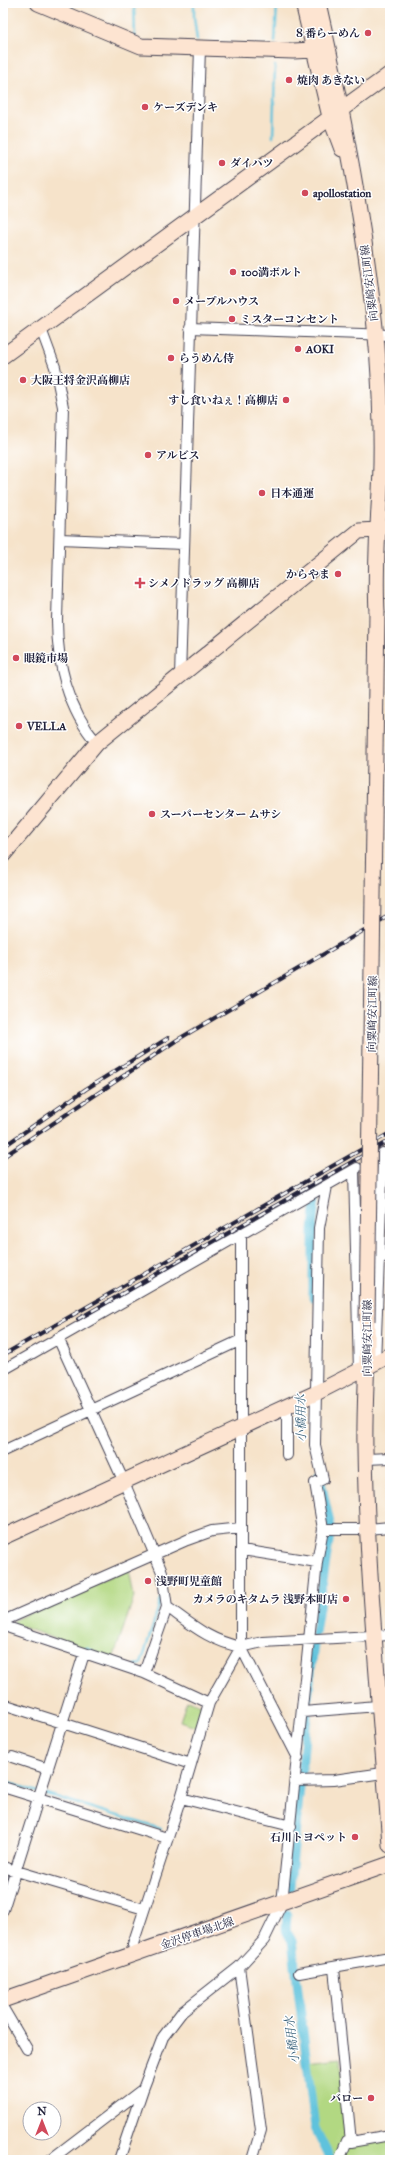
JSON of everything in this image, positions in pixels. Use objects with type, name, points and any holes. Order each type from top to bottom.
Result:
[{"type":"main road","points":[[38,3],[140,46],[293,51],[313,50]]},
{"type":"main road","name":"向粟崎安江町線","points":[[303,3],[313,50],[336,112]]},
{"type":"main road","name":"向粟崎安江町線","points":[[318,3],[336,112],[354,184],[383,335],[385,442],[379,507],[383,530],[377,612],[366,1459],[374,1636],[384,1706],[390,1845]]},
{"type":"main road","points":[[3,356],[390,74]]},
{"type":"main road","points":[[3,855],[97,743],[358,532],[383,530]]},
{"type":"main road","points":[[3,1537],[316,1393],[390,1355]]},
{"type":"main road","name":"金沢停車場北線","points":[[3,2000],[390,1864]]},
{"type":"street","points":[[180,676],[183,544],[200,48]]},
{"type":"street","points":[[190,328],[383,335]]},
{"type":"street","points":[[41,329],[55,367],[63,407],[57,620],[60,656],[66,685],[74,706],[88,733],[97,743]]},
{"type":"street","points":[[60,540],[183,544]]},
{"type":"street","points":[[367,1368],[378,1260],[383,1153]]},
{"type":"street","points":[[3,1370],[355,1169],[367,1368]]},
{"type":"street","points":[[119,2160],[156,2052],[169,2029],[182,2012],[239,1967],[264,1940],[282,1903],[311,1638],[317,1562],[323,1529],[315,1483],[323,1479],[315,1445],[319,1228],[327,1186]]},
{"type":"street","points":[[241,1235],[241,1648],[298,1760]]},
{"type":"street","points":[[378,1260],[390,1253]]},
{"type":"street","points":[[58,1338],[90,1411],[124,1482],[162,1572],[167,1607],[144,1673]]},
{"type":"street","points":[[3,1451],[241,1340]]},
{"type":"street","points":[[287,1406],[287,1455]]},
{"type":"street","points":[[366,1459],[390,1458]]},
{"type":"street","points":[[323,1529],[368,1529],[390,1527]]},
{"type":"street","points":[[209,1703],[144,1673],[10,1628],[3,1622],[212,1531],[241,1528]]},
{"type":"street","points":[[242,1550],[317,1562]]},
{"type":"street","points":[[167,1607],[210,1637],[222,1643],[241,1648],[263,1642],[311,1638],[390,1635]]},
{"type":"street","points":[[136,1954],[133,1944],[181,1798],[209,1703],[241,1648]]},
{"type":"street","points":[[3,1910],[84,1654]]},
{"type":"street","points":[[3,1704],[191,1764]]},
{"type":"street","points":[[303,1712],[384,1706]]},
{"type":"street","points":[[12,1757],[48,1769]]},
{"type":"street","points":[[295,1781],[334,1780],[387,1772]]},
{"type":"street","points":[[3,1787],[167,1838]]},
{"type":"street","points":[[181,1798],[291,1826]]},
{"type":"street","points":[[3,1867],[144,1909]]},
{"type":"street","points":[[299,1973],[390,1957]]},
{"type":"street","points":[[239,1967],[260,2130],[252,2160]]},
{"type":"street","points":[[334,1968],[350,2142]]},
{"type":"street","points":[[3,2008],[27,2049]]},
{"type":"street","points":[[50,2160],[143,2090]]},
{"type":"street","points":[[339,2160],[347,2141],[350,2142],[390,2135]]},
{"type":"green space","points":[[129,1569],[134,1597],[113,1659],[14,1624],[14,1620]]},
{"type":"green space","points":[[187,1700],[201,1705],[203,1709],[198,1727],[180,1721]]},
{"type":"green space","points":[[341,2058],[345,2137],[389,2137],[390,2160],[331,2160],[315,2128],[307,2062]]},
{"type":"waterway","points":[[72,3],[72,9]]},
{"type":"waterway","points":[[134,3],[135,37]]},
{"type":"waterway","points":[[194,3],[197,40]]},
{"type":"waterway","points":[[275,42],[277,3]]},
{"type":"waterway","points":[[273,137],[275,66]]},
{"type":"waterway","name":"小橋用水","points":[[313,1297],[313,1230],[316,1199]]},
{"type":"waterway","name":"小橋用水","points":[[315,1633],[331,1528],[319,1473]]},
{"type":"waterway","points":[[135,1665],[141,1664],[162,1596]]},
{"type":"waterway","name":"小橋用水","points":[[307,1709],[314,1644]]},
{"type":"waterway","points":[[86,1648],[93,1651]]},
{"type":"waterway","name":"小橋用水","points":[[301,1778],[307,1716]]},
{"type":"waterway","points":[[3,1781],[38,1792]]},
{"type":"waterway","name":"小橋用水","points":[[290,1887],[300,1787]]},
{"type":"waterway","points":[[43,1793],[161,1829]]},
{"type":"waterway","name":"小橋用水","points":[[287,1915],[286,1930],[292,1941],[315,2128],[331,2160]]},
{"type":"railway","points":[[3,1157],[177,1040],[390,915]]},
{"type":"railway","points":[[3,1147],[86,1089],[168,1038]]},
{"type":"railway","points":[[3,1355],[390,1133]]},
{"type":"railway","points":[[78,1319],[390,1140]]},
{"type":"place","name":"８番らーめん","points":[[368,33]]},
{"type":"place","name":"焼肉 あきない","points":[[289,80]]},
{"type":"place","name":"ケーズデンキ","points":[[145,107]]},
{"type":"place","name":"ダイハツ","points":[[222,163]]},
{"type":"place","name":"apollostation","points":[[305,193]]},
{"type":"place","name":"100満ボルト","points":[[233,272]]},
{"type":"place","name":"メープルハウス","points":[[176,301]]},
{"type":"place","name":"ミスターコンセント","points":[[232,319]]},
{"type":"place","name":"AOKI","points":[[298,349]]},
{"type":"place","name":"らうめん侍","points":[[171,358]]},
{"type":"place","name":"大阪王将金沢高柳店","points":[[23,380]]},
{"type":"place","name":"すし食いねぇ！高柳店","points":[[286,400]]},
{"type":"place","name":"アルビス","points":[[148,455]]},
{"type":"place","name":"日本通運","points":[[262,493]]},
{"type":"place","name":"からやま","points":[[338,574]]},
{"type":"place","name":"シメノドラッグ 高柳店","points":[[140,583]]},
{"type":"place","name":"眼鏡市場","points":[[16,658]]},
{"type":"place","name":"VELLA","points":[[19,726]]},
{"type":"place","name":"スーパーセンター ムサシ","points":[[152,814]]},
{"type":"place","name":"浅野町児童館","points":[[148,1581]]},
{"type":"place","name":"カメラのキタムラ 浅野本町店","points":[[346,1599]]},
{"type":"place","name":"石川トヨペット","points":[[355,1837]]},
{"type":"place","name":"バロー","points":[[371,2098]]}]
